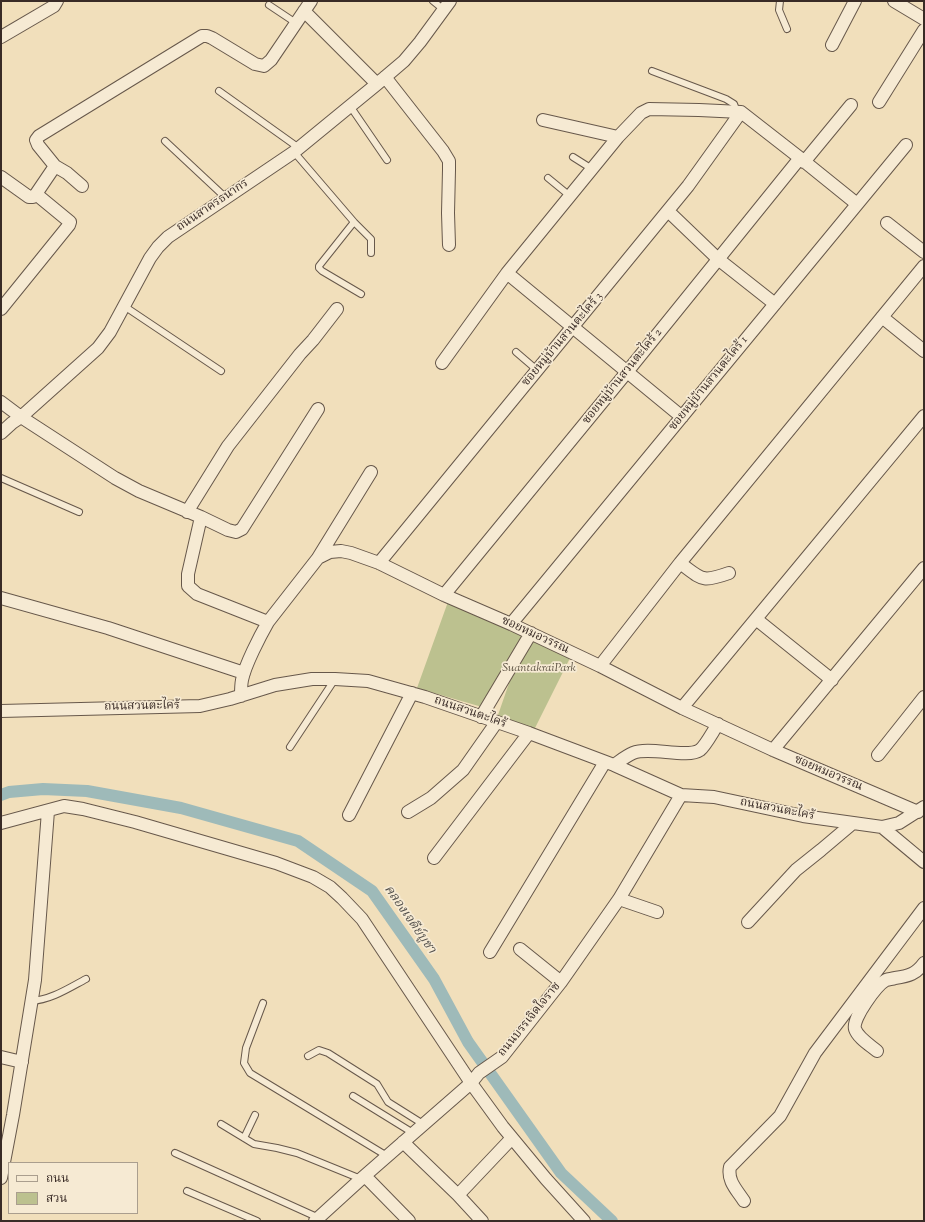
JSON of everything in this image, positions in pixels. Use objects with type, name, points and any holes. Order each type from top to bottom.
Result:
[{"type":"street","points":[[1,37],[54,6],[57,1]]},
{"type":"street","points":[[82,186],[68,173],[55,166],[38,145],[36,140],[39,136],[193,40],[202,36],[207,36],[255,64],[264,66],[270,60],[311,1]]},
{"type":"street","points":[[832,45],[855,1]]},
{"type":"street","points":[[894,1],[924,19]]},
{"type":"street","name":"ถนนสาครธนากร","points":[[1,433],[98,348],[110,332],[150,258],[168,237],[296,150],[350,106],[404,61],[447,5]]},
{"type":"street","points":[[304,12],[381,80],[443,151],[449,161],[449,245]]},
{"type":"street","points":[[878,102],[924,30]]},
{"type":"street","name":"ซอยหมู่บ้านสวนตะไคร้ 2","points":[[444,595],[627,372],[718,258],[851,105]]},
{"type":"street","points":[[442,363],[507,274],[618,137],[641,113],[649,109],[690,109],[739,112],[857,204]]},
{"type":"street","name":"ซอยหมู่บ้านสวนตะไคร้ 3","points":[[379,563],[688,186],[739,112]]},
{"type":"street","points":[[543,120],[618,137]]},
{"type":"street","name":"ซอยหมู่บ้านสวนตะไคร้ 1","points":[[510,624],[906,145]]},
{"type":"street","points":[[1,177],[29,197],[33,197],[55,166]]},
{"type":"street","points":[[1,309],[70,222],[36,194]]},
{"type":"street","points":[[668,211],[718,258],[775,304]]},
{"type":"street","points":[[887,223],[924,252]]},
{"type":"street","points":[[600,666],[680,563],[924,266]]},
{"type":"street","points":[[507,274],[682,417]]},
{"type":"street","points":[[187,512],[228,446],[337,309]]},
{"type":"street","points":[[882,317],[924,351]]},
{"type":"street","points":[[1,402],[21,417],[115,478],[139,491],[228,530],[236,532],[242,529],[318,409]]},
{"type":"street","points":[[682,708],[924,416]]},
{"type":"street","points":[[241,696],[244,673],[261,633],[318,558],[371,472]]},
{"type":"street","points":[[201,517],[188,574],[188,586],[197,594],[268,622]]},
{"type":"street","name":"ซอยหมอวรรณ","points":[[318,558],[330,552],[341,551],[379,563],[444,595],[531,633],[682,708],[774,750],[921,810]]},
{"type":"street","points":[[680,563],[698,576],[706,579],[712,579],[729,573]]},
{"type":"street","points":[[774,750],[924,568]]},
{"type":"street","points":[[1,598],[108,628],[244,673]]},
{"type":"street","points":[[756,619],[832,680]]},
{"type":"street","points":[[481,717],[531,633]]},
{"type":"street","name":"ถนนสวนตะไคร้","points":[[1,711],[200,706],[241,696],[275,685],[312,679],[368,681],[412,693],[529,733],[610,764],[681,795],[714,797],[803,816],[882,827],[899,823],[921,810]]},
{"type":"street","points":[[349,815],[412,693]]},
{"type":"street","points":[[878,755],[924,697]]},
{"type":"street","points":[[408,812],[431,798],[463,770],[496,722]]},
{"type":"street","points":[[490,952],[610,764],[633,753],[666,751],[683,753],[701,750],[718,724]]},
{"type":"street","points":[[434,858],[529,733]]},
{"type":"street","name":"ถนนบรรเจิดใจราช","points":[[317,1220],[363,1177],[471,1083],[479,1073],[502,1057],[561,982],[619,899],[681,795]]},
{"type":"street","points":[[1,823],[64,806],[83,809],[136,822],[276,863],[314,877],[330,887],[362,919],[471,1083],[512,1138],[584,1221]]},
{"type":"street","points":[[1,1178],[35,980],[48,811]]},
{"type":"street","points":[[748,922],[796,870],[853,823]]},
{"type":"street","points":[[882,827],[924,862]]},
{"type":"street","points":[[619,899],[656,912]]},
{"type":"street","points":[[744,1201],[731,1181],[729,1174],[730,1167],[780,1116],[815,1053],[867,993],[924,908]]},
{"type":"street","points":[[520,949],[561,982]]},
{"type":"street","points":[[877,1051],[860,1036],[855,1029],[867,993],[877,988],[887,979],[912,975],[919,970],[924,962]]},
{"type":"street","points":[[1,1057],[22,1062]]},
{"type":"street","points":[[458,1195],[512,1138]]},
{"type":"street","points":[[403,1142],[458,1195],[482,1221]]},
{"type":"street","points":[[363,1177],[409,1221]]},
{"type":"lane","points":[[433,1],[447,5]]},
{"type":"lane","points":[[780,1],[779,10],[787,29]]},
{"type":"lane","points":[[269,5],[296,23]]},
{"type":"lane","points":[[652,71],[726,99],[734,104],[739,112]]},
{"type":"lane","points":[[219,91],[296,150],[354,222],[371,239],[371,253]]},
{"type":"lane","points":[[350,106],[387,160]]},
{"type":"lane","points":[[165,141],[226,198]]},
{"type":"lane","points":[[573,157],[592,169]]},
{"type":"lane","points":[[548,178],[570,196]]},
{"type":"lane","points":[[354,222],[319,266],[319,268],[361,294]]},
{"type":"lane","points":[[124,306],[221,371]]},
{"type":"lane","points":[[516,352],[537,370]]},
{"type":"lane","points":[[1,478],[79,512]]},
{"type":"lane","points":[[290,746],[335,679]]},
{"type":"lane","points":[[32,1001],[40,1001],[51,997],[86,979]]},
{"type":"lane","points":[[263,1003],[246,1048],[244,1063],[250,1073],[387,1156]]},
{"type":"lane","points":[[308,1056],[319,1050],[328,1053],[377,1084],[388,1102],[423,1124]]},
{"type":"lane","points":[[353,1096],[414,1133]]},
{"type":"lane","points":[[244,1138],[255,1115]]},
{"type":"lane","points":[[221,1124],[254,1144],[297,1153],[363,1177]]},
{"type":"lane","points":[[175,1152],[317,1220]]},
{"type":"lane","points":[[187,1191],[257,1221]]},
{"type":"green space","name":"SuantakraiPark","points":[[449,599],[571,656],[534,730],[498,715],[525,637],[482,707],[417,688]]},
{"type":"waterway","name":"คลองเจดีย์บูชา","points":[[1,795],[9,792],[43,789],[87,791],[181,808],[298,841],[372,891],[434,979],[468,1042],[561,1173],[612,1221]]}]
